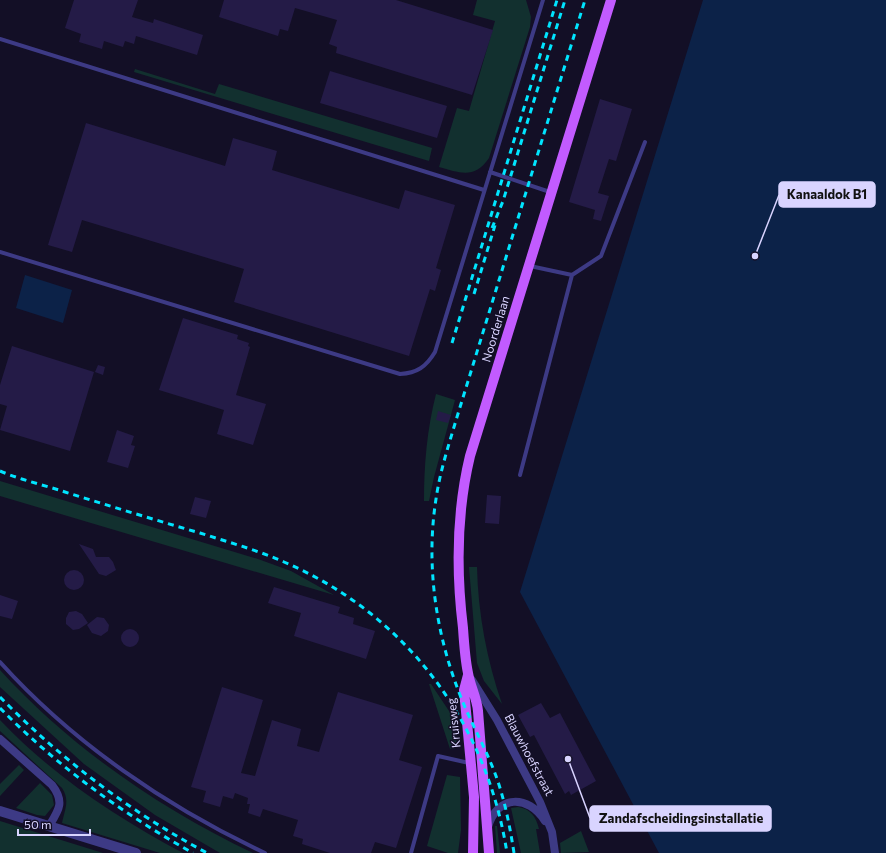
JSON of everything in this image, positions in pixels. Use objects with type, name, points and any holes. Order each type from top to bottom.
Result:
[{"type":"main road","name":"Noorderlaan","points":[[468,675],[457,554],[459,520],[465,478],[470,456],[611,0]]},
{"type":"main road","name":"Kruisweg","points":[[468,675],[464,690],[472,763],[475,814],[472,853]]},
{"type":"main road","name":"Kruisweg","points":[[468,675],[477,698],[489,853]]},
{"type":"street","name":"Blauwhoefstraat","points":[[468,675],[497,720],[540,802],[552,832],[554,853]]},
{"type":"street","points":[[0,739],[52,785],[58,793],[60,804],[49,826]]},
{"type":"street","points":[[487,830],[492,815],[498,808],[511,802],[518,801],[528,804],[536,810],[552,832]]},
{"type":"street","points":[[0,812],[136,853]]},
{"type":"lane","points":[[0,252],[400,374],[410,374],[420,370],[428,363],[435,352],[543,0]]},
{"type":"lane","points":[[0,39],[484,190]]},
{"type":"lane","points":[[520,475],[572,276],[601,256],[645,142]]},
{"type":"lane","points":[[490,172],[552,192]]},
{"type":"lane","points":[[530,266],[572,276]]},
{"type":"lane","points":[[0,662],[62,722],[115,765],[148,788],[210,826],[265,853]]},
{"type":"lane","points":[[412,853],[438,756],[472,763]]},
{"type":"green space","points":[[477,0],[526,0],[531,17],[530,27],[489,158],[484,165],[473,172],[467,173],[439,167],[457,108],[469,111],[495,21],[473,15]]},
{"type":"green space","points":[[135,69],[215,94],[219,84],[432,148],[429,161],[134,72]]},
{"type":"green space","points":[[436,394],[455,400],[429,501],[424,501],[430,420]]},
{"type":"green space","points":[[0,481],[258,559],[291,571],[334,595],[0,496]]},
{"type":"green space","points":[[469,567],[477,567],[479,602],[484,637],[502,704],[484,681],[477,663]]},
{"type":"green space","points":[[0,670],[27,698],[56,724],[86,750],[118,774],[184,817],[253,853],[220,853],[155,815],[84,764],[0,687]]},
{"type":"green space","points":[[429,684],[431,684],[455,720],[457,748],[450,749]]},
{"type":"green space","points":[[0,720],[41,759],[86,794],[134,825],[183,853],[160,853],[62,823],[66,797],[62,788],[0,731]]},
{"type":"green space","points":[[19,765],[24,770],[0,796],[0,784]]},
{"type":"green space","points":[[447,775],[460,777],[461,830],[458,853],[448,853],[427,846]]},
{"type":"green space","points":[[40,783],[52,795],[54,805],[45,816],[16,808]]},
{"type":"green space","points":[[518,807],[530,812],[536,821],[539,829],[536,829],[540,853],[521,853],[511,808]]},
{"type":"green space","points":[[0,821],[103,853],[0,853]]},
{"type":"green space","points":[[495,826],[497,826],[500,853],[497,853]]},
{"type":"green space","points":[[581,831],[589,852],[561,853],[560,843]]},
{"type":"water","points":[[703,0],[886,0],[886,853],[659,853],[520,592]]},
{"type":"water","points":[[25,275],[72,290],[63,323],[16,308]]},
{"type":"building","points":[[74,0],[138,0],[132,17],[153,23],[154,19],[203,35],[197,55],[136,36],[134,44],[125,41],[123,47],[104,41],[102,49],[79,42],[81,34],[65,28]]},
{"type":"building","points":[[224,0],[396,0],[493,30],[472,95],[336,53],[337,47],[329,44],[337,20],[295,8],[288,31],[280,29],[278,36],[219,17]]},
{"type":"building","points":[[330,71],[447,106],[437,138],[320,103]]},
{"type":"building","points":[[600,99],[632,109],[616,161],[609,159],[598,193],[609,196],[601,221],[593,219],[595,210],[569,202]]},
{"type":"building","points":[[86,123],[225,166],[233,138],[277,151],[272,170],[399,209],[405,190],[455,205],[436,268],[441,270],[435,291],[430,289],[409,356],[234,302],[244,269],[82,220],[72,252],[48,245]]},
{"type":"building","points":[[183,318],[238,335],[237,339],[249,343],[248,346],[250,347],[236,395],[266,404],[253,445],[217,434],[224,410],[159,390]]},
{"type":"building","points":[[12,346],[94,372],[70,451],[0,430],[7,406],[0,404],[0,385]]},
{"type":"building","points":[[98,365],[105,367],[103,375],[95,372]]},
{"type":"building","points":[[438,411],[451,415],[448,423],[436,420]]},
{"type":"building","points":[[117,430],[134,436],[131,445],[135,446],[128,468],[107,462]]},
{"type":"building","points":[[487,495],[501,496],[499,524],[485,523]]},
{"type":"building","points":[[195,497],[211,501],[206,518],[190,514]]},
{"type":"building","points":[[79,544],[93,549],[96,557],[109,557],[116,570],[106,576],[99,574]]},
{"type":"building","points":[[74,570],[81,573],[84,580],[81,587],[74,590],[67,587],[64,580],[67,573]]},
{"type":"building","points":[[274,587],[340,607],[338,613],[354,618],[353,624],[375,631],[366,659],[294,636],[301,613],[268,603]]},
{"type":"building","points":[[0,595],[18,601],[12,619],[0,616]]},
{"type":"building","points":[[76,611],[82,614],[88,623],[79,629],[73,630],[66,624],[66,618],[69,612]]},
{"type":"building","points":[[97,617],[104,618],[109,625],[108,631],[101,636],[92,633],[87,625]]},
{"type":"building","points":[[126,629],[134,629],[139,634],[137,645],[134,647],[126,647],[121,642],[121,634]]},
{"type":"building","points":[[222,687],[263,700],[241,773],[255,776],[272,720],[301,729],[297,746],[319,752],[338,692],[413,715],[399,760],[422,767],[396,848],[375,842],[371,853],[330,853],[302,844],[303,839],[293,836],[298,820],[263,809],[260,817],[248,813],[250,804],[247,804],[248,798],[235,793],[233,799],[223,796],[220,807],[203,802],[206,791],[191,787]]},
{"type":"building","points":[[541,703],[550,718],[560,713],[596,781],[571,795],[569,791],[565,794],[534,735],[530,737],[518,715]]},
{"type":"railway","points":[[452,343],[557,0]]},
{"type":"railway","points":[[492,228],[503,201],[565,0]]},
{"type":"railway","points":[[514,853],[507,814],[499,785],[492,765],[461,698],[449,665],[443,642],[434,594],[432,571],[433,523],[442,468],[448,447],[585,0]]},
{"type":"railway","points":[[474,294],[496,222]]},
{"type":"railway","points":[[0,471],[24,480],[242,546],[284,562],[328,584],[368,611],[403,643],[434,678],[460,718],[481,760],[497,805],[507,853]]},
{"type":"railway","points":[[0,697],[47,742],[98,783],[151,820],[207,853]]},
{"type":"railway","points":[[0,708],[44,750],[92,788],[141,822],[193,853]]},
{"type":"place","name":"Kanaaldok B1","points":[[755,256]]},
{"type":"place","name":"Zandafscheidingsinstallatie","points":[[568,759]]}]
